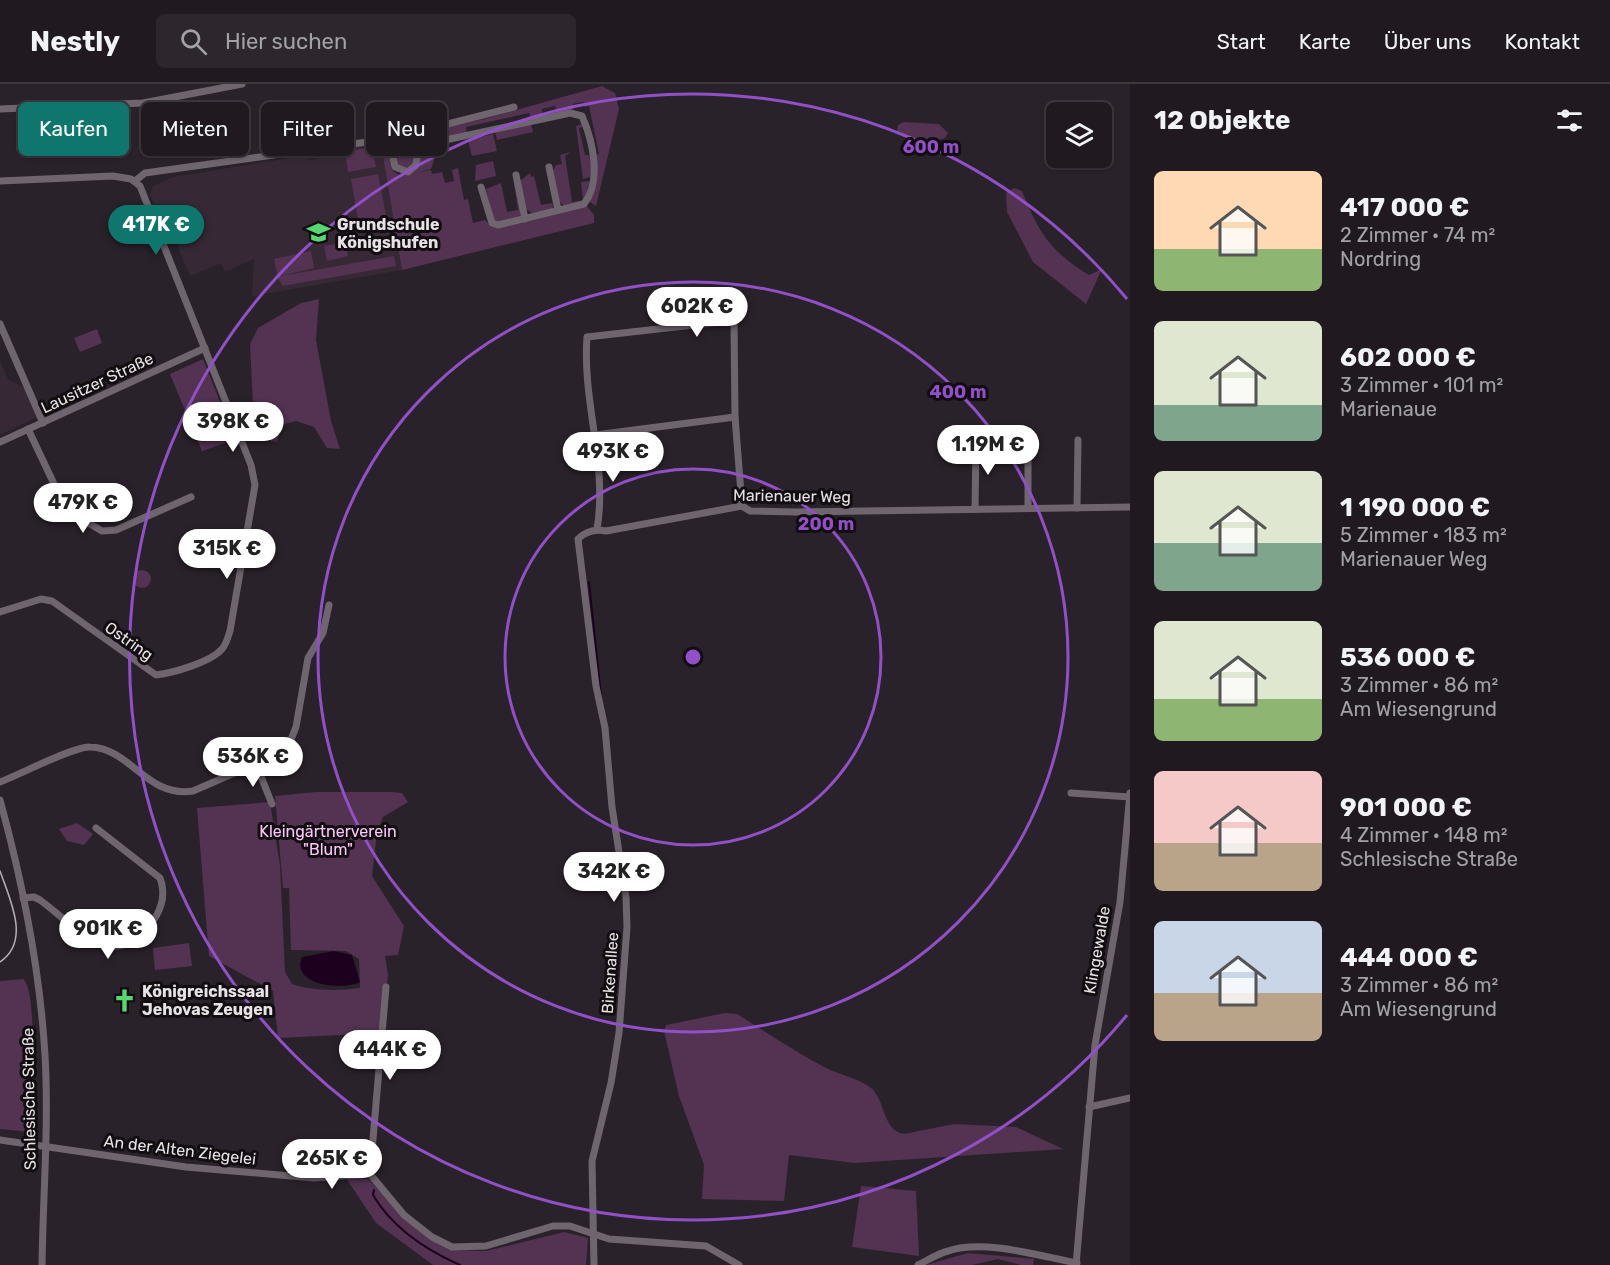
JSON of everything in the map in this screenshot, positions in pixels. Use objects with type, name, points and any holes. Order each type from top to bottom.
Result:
[{"type":"street","points":[[0,109],[143,103],[242,84]]},
{"type":"street","points":[[447,124],[514,107]]},
{"type":"street","points":[[447,140],[579,113],[586,124],[594,164],[593,177],[584,204],[498,225],[492,223],[481,187]]},
{"type":"street","points":[[135,181],[145,173],[366,142]]},
{"type":"street","points":[[393,156],[396,167],[408,172],[416,165],[417,156]]},
{"type":"street","points":[[549,167],[558,210]]},
{"type":"street","points":[[516,175],[525,219]]},
{"type":"street","points":[[0,182],[113,176],[135,181],[146,197],[205,348]]},
{"type":"street","points":[[597,529],[602,500],[585,363],[587,338],[732,321],[736,327],[735,417],[742,506]]},
{"type":"street","points":[[0,324],[43,423]]},
{"type":"street","name":"Lausitzer Straße","points":[[0,442],[205,348]]},
{"type":"street","name":"Ostring","points":[[0,612],[41,598],[51,601],[156,675],[174,673],[224,648],[236,603],[255,485],[251,465],[205,348]]},
{"type":"street","points":[[595,435],[735,417]]},
{"type":"street","points":[[28,429],[64,505],[102,531],[116,530],[190,497]]},
{"type":"street","points":[[1077,508],[1078,440]]},
{"type":"street","points":[[1028,508],[1029,441]]},
{"type":"street","points":[[975,508],[976,444]]},
{"type":"street","name":"Marienauer Weg","points":[[578,539],[583,534],[597,529],[606,531],[742,506],[750,511],[796,512],[1130,507]]},
{"type":"street","name":"Birkenallee","points":[[578,539],[627,907],[618,1033],[611,1083],[592,1161],[594,1265]]},
{"type":"street","points":[[0,782],[89,747],[110,751],[163,789],[178,793],[193,791],[256,764],[284,749],[294,735],[308,658],[323,633],[329,605]]},
{"type":"street","points":[[256,764],[272,804]]},
{"type":"street","name":"Klingewalde","points":[[1071,793],[1130,795],[1120,902],[1095,1045],[1077,1264]]},
{"type":"street","name":"Schlesische Straße","points":[[0,803],[23,898],[44,1037],[45,1147],[42,1265]]},
{"type":"street","points":[[23,898],[34,897],[40,900],[103,946],[124,947],[139,938],[160,911],[163,890],[160,878],[96,828]]},
{"type":"street","points":[[386,987],[370,1174],[404,1215],[432,1237],[452,1246],[486,1246],[560,1226],[595,1233],[609,1239],[706,1246],[739,1265]]},
{"type":"street","points":[[1089,1107],[1130,1098]]},
{"type":"street","name":"An der Alten Ziegelei","points":[[0,1140],[186,1167],[314,1178],[370,1174]]},
{"type":"street","points":[[918,1265],[949,1250],[968,1247],[1000,1249],[1077,1264]]},
{"type":"shaded area","name":"Grundschule Königshufen","points":[[366,146],[366,156],[383,156],[402,270],[252,296],[254,259],[225,272],[221,263],[190,276],[160,204],[155,205],[150,195],[153,186],[173,177],[302,156],[308,156],[309,160],[332,156],[354,156],[354,148]]},
{"type":"shaded area","points":[[0,361],[8,379],[27,389],[37,417],[0,435]]},
{"type":"shaded area","points":[[334,951],[352,955],[360,982],[352,985],[331,985],[310,980],[303,974],[300,966],[302,957]]},
{"type":"green space","points":[[602,86],[615,93],[619,109],[596,206],[590,202],[597,169],[595,155],[599,154],[589,106],[585,107],[583,102],[573,104],[574,109],[557,113],[555,106],[542,109],[542,116],[531,118],[529,113],[466,127],[467,134],[447,138],[447,128]]},
{"type":"green space","points":[[904,122],[939,124],[948,133],[945,138],[939,140],[914,140],[897,132],[898,125]]},
{"type":"green space","points":[[531,124],[533,132],[497,140],[495,132]]},
{"type":"green space","points":[[582,124],[583,127],[579,128],[585,155],[589,155],[592,166],[590,177],[583,179],[576,126]]},
{"type":"green space","points":[[493,134],[497,151],[472,156],[468,140]]},
{"type":"green space","points":[[366,148],[366,156],[374,156],[376,167],[348,172],[346,156],[354,156],[354,150]]},
{"type":"green space","points":[[571,152],[565,156],[572,202],[583,200],[581,182],[590,181],[584,201],[564,206],[558,200],[553,171],[556,165],[562,164],[560,155]]},
{"type":"green space","points":[[383,156],[389,156],[392,170],[399,175],[431,170],[432,174],[442,172],[445,183],[454,181],[452,170],[458,168],[464,200],[468,199],[473,223],[485,220],[491,226],[587,206],[594,215],[594,223],[402,270]]},
{"type":"green space","points":[[396,156],[413,156],[413,165],[408,169],[397,166]]},
{"type":"green space","points":[[420,156],[435,156],[431,169],[411,174],[418,166]]},
{"type":"green space","points":[[493,161],[496,176],[475,181],[476,165]]},
{"type":"green space","points":[[530,173],[531,177],[534,176],[541,205],[552,203],[552,199],[553,209],[532,213],[526,209],[520,181]]},
{"type":"green space","points":[[378,174],[387,220],[359,225],[351,179]]},
{"type":"green space","points":[[513,177],[521,211],[520,216],[500,223],[493,221],[486,189],[501,183],[507,212],[518,210]]},
{"type":"green space","points":[[1014,188],[1022,191],[1040,230],[1064,258],[1089,275],[1102,269],[1086,304],[1033,262],[1007,212],[1006,193]]},
{"type":"green space","points":[[345,242],[348,256],[327,261],[324,246]]},
{"type":"green space","points":[[311,251],[314,268],[281,276],[394,256],[396,266],[283,286],[278,279],[274,259]]},
{"type":"green space","points":[[319,299],[316,340],[331,421],[340,449],[327,448],[314,427],[296,421],[281,425],[277,442],[270,441],[253,406],[250,344],[258,328],[301,303]]},
{"type":"green space","points":[[97,329],[102,343],[80,352],[74,338]]},
{"type":"green space","points":[[203,359],[232,432],[225,434],[228,442],[202,451],[170,374]]},
{"type":"green space","points":[[142,570],[148,573],[151,579],[148,585],[142,588],[136,585],[133,579],[136,573]]},
{"type":"green space","name":"Kleingärtnerverein \"Blum\"","points":[[316,792],[402,793],[408,802],[383,817],[377,832],[372,876],[404,926],[398,955],[385,956],[388,975],[382,1033],[278,1038],[273,991],[209,956],[197,808],[270,802],[280,865],[285,972],[292,984],[308,988],[343,990],[360,988],[359,959],[346,951],[291,950],[289,888],[283,888],[275,796]]},
{"type":"green space","points":[[77,823],[93,834],[84,845],[67,841],[59,829]]},
{"type":"green space","points":[[189,943],[192,966],[155,970],[153,948]]},
{"type":"green space","points":[[23,979],[28,988],[33,1026],[30,1132],[0,1129],[0,981]]},
{"type":"green space","points":[[725,1013],[737,1014],[813,1061],[871,1088],[892,1127],[904,1134],[954,1124],[1016,1127],[1063,1149],[855,1163],[789,1155],[784,1201],[702,1199],[704,1165],[679,1096],[664,1031],[666,1025]]},
{"type":"green space","points":[[346,1178],[368,1179],[430,1240],[450,1250],[486,1251],[564,1232],[588,1238],[586,1265],[433,1265],[376,1223]]},
{"type":"green space","points":[[861,1186],[916,1191],[919,1256],[852,1247]]},
{"type":"green space","points":[[968,1253],[1034,1259],[1033,1265],[1021,1265],[998,1259],[972,1265],[926,1265]]},
{"type":"waterway","points":[[589,582],[601,696]]},
{"type":"waterway","points":[[374,1190],[373,1195],[381,1207],[400,1227],[423,1245],[460,1265]]},
{"type":"tram line","points":[[0,871],[13,907],[16,932],[9,953],[0,962]]},
{"type":"place","name":"Grundschule Königshufen","points":[[319,233]]},
{"type":"place","name":"Königreichssaal Jehovas Zeugen","points":[[124,1000]]}]
